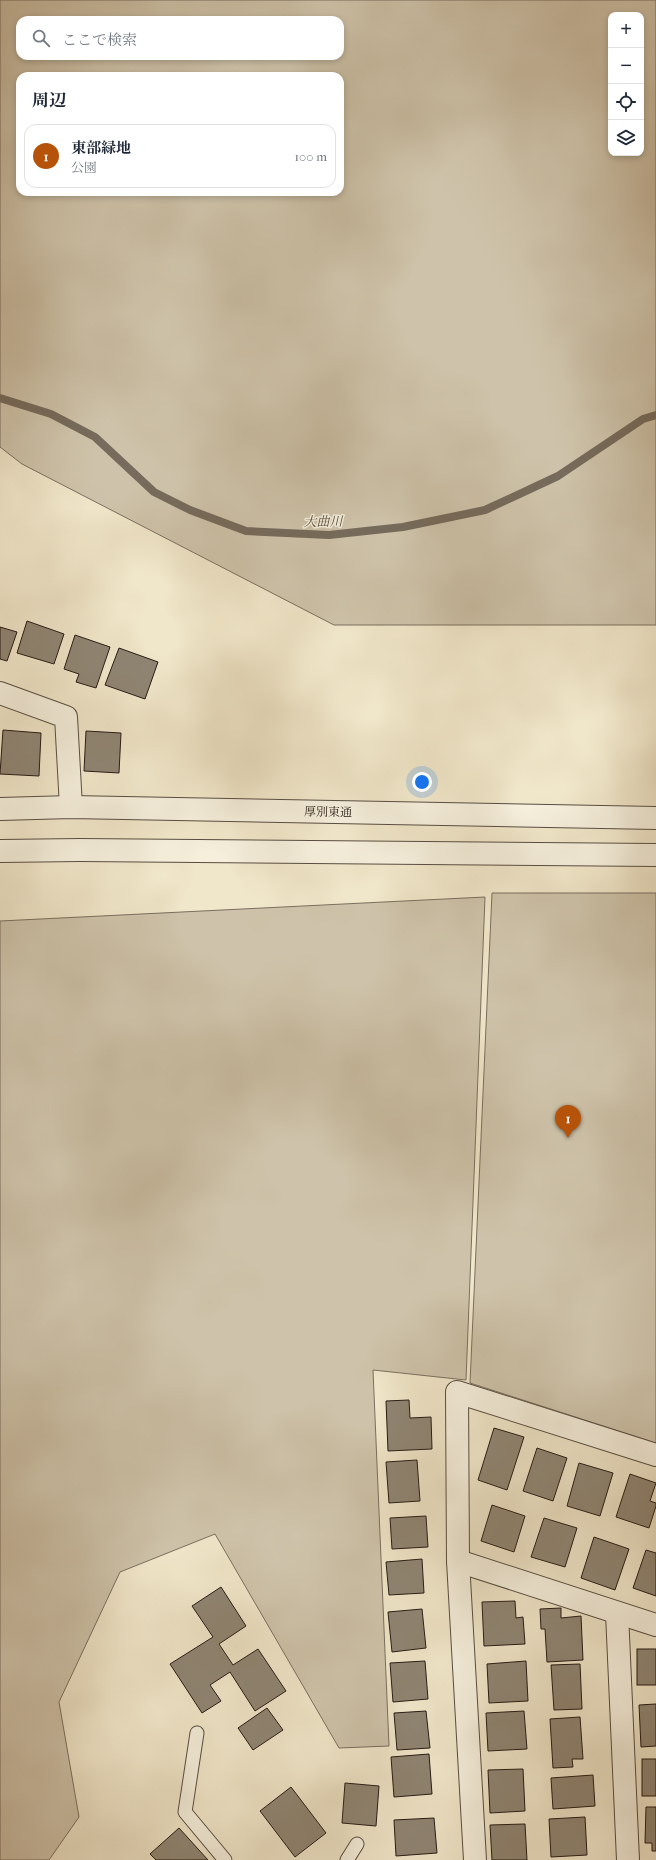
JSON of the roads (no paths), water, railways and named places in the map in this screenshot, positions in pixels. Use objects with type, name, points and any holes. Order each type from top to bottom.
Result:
[{"type":"street","points":[[0,692],[66,717],[71,807]]},
{"type":"street","name":"厚別東通","points":[[0,809],[71,807],[656,818]]},
{"type":"street","points":[[0,851],[88,850],[656,855]]},
{"type":"street","points":[[474,1860],[458,1561],[457,1392],[656,1455]]},
{"type":"street","points":[[458,1561],[656,1625]]},
{"type":"street","points":[[617,1613],[628,1860]]},
{"type":"lane","points":[[197,1733],[185,1812],[225,1860]]},
{"type":"lane","points":[[347,1860],[357,1844]]},
{"type":"waterway","name":"大曲川","points":[[0,398],[51,414],[95,437],[154,492],[190,510],[246,531],[329,535],[403,527],[485,510],[558,476],[643,419],[656,415]]},
{"type":"place","name":"東部緑地","points":[[568,1138]]}]
